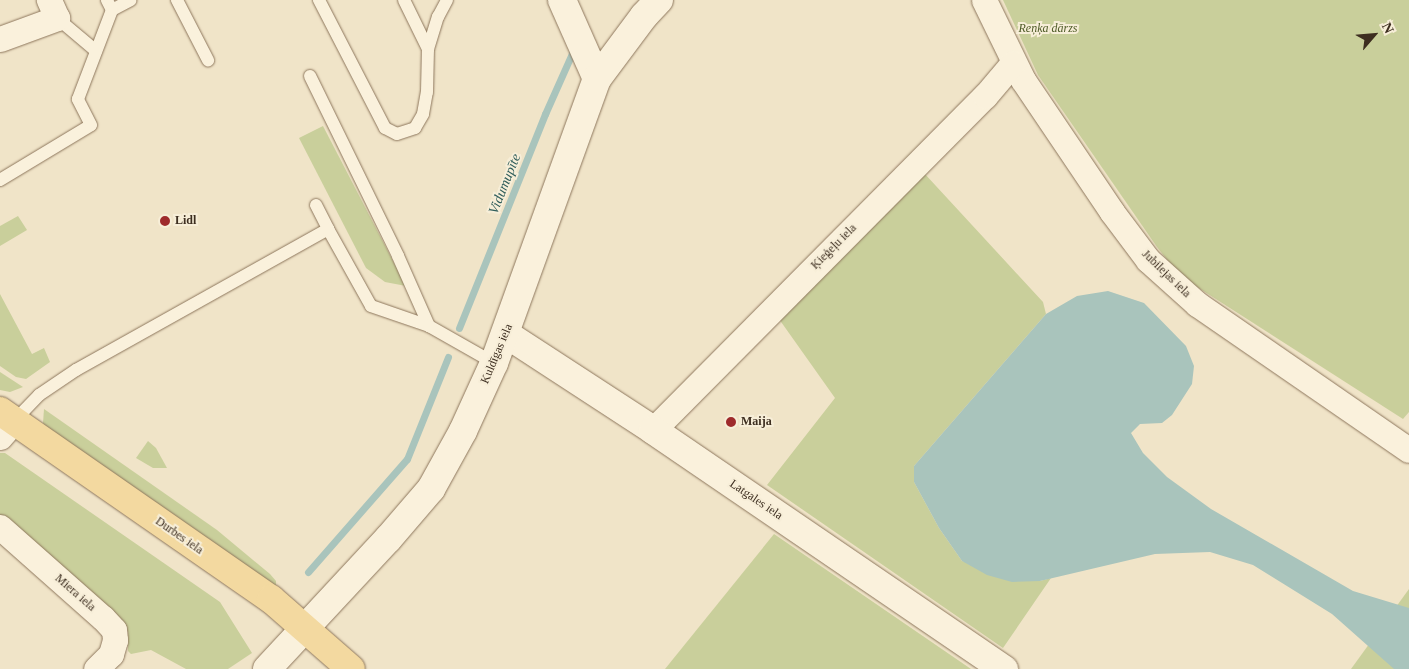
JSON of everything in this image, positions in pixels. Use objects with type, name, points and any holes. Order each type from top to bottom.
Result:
[{"type":"main road","name":"Durbes iela","points":[[5,423],[271,599],[351,669]]},
{"type":"street","points":[[562,0],[597,79]]},
{"type":"street","name":"Kuldīgas iela","points":[[267,669],[388,539],[431,489],[463,431],[506,334],[597,79],[644,16],[659,0]]},
{"type":"street","name":"Jubilejas iela","points":[[984,0],[1013,63],[1112,212],[1148,260],[1197,304],[1409,450]]},
{"type":"street","points":[[0,39],[53,9]]},
{"type":"street","name":"Ķieģeļu iela","points":[[653,430],[985,96],[1013,63]]},
{"type":"street","name":"Latgales iela","points":[[506,334],[653,430],[1004,669]]},
{"type":"street","name":"Miera iela","points":[[0,526],[114,630],[115,640],[111,654],[96,669]]},
{"type":"lane","points":[[0,180],[91,126],[78,98],[96,51],[109,5],[131,0]]},
{"type":"lane","points":[[177,0],[208,60]]},
{"type":"lane","points":[[319,0],[385,128],[397,134],[414,128],[423,114],[427,92],[428,49],[438,17],[447,0]]},
{"type":"lane","points":[[404,0],[428,49]]},
{"type":"lane","points":[[53,9],[96,51]]},
{"type":"lane","points":[[310,76],[398,256],[429,326]]},
{"type":"lane","points":[[316,205],[371,306],[429,326],[494,363]]},
{"type":"lane","points":[[5,423],[39,394],[76,370],[328,229]]},
{"type":"green space","name":"Reņķa dārzs","points":[[1003,0],[1409,0],[1409,412],[1403,419],[1180,276],[1157,247],[1038,75]]},
{"type":"green space","points":[[323,126],[406,286],[385,282],[366,268],[299,138]]},
{"type":"green space","points":[[924,173],[1043,302],[1046,314],[914,466],[914,482],[939,528],[962,561],[1040,581],[1051,578],[1003,648],[767,485],[835,398],[779,319]]},
{"type":"green space","points":[[18,216],[27,230],[0,246],[0,226]]},
{"type":"green space","points":[[0,294],[32,354],[44,348],[50,362],[26,379],[16,377],[0,366]]},
{"type":"green space","points":[[0,372],[23,387],[10,392],[0,390]]},
{"type":"green space","points":[[44,409],[217,530],[270,574],[276,581],[276,586],[51,436],[43,423]]},
{"type":"green space","points":[[148,441],[156,448],[167,468],[153,468],[136,458]]},
{"type":"green space","points":[[0,453],[5,453],[220,602],[252,653],[228,669],[186,669],[151,650],[131,654],[128,651],[128,632],[0,517]]},
{"type":"green space","points":[[774,534],[971,669],[665,669]]},
{"type":"green space","points":[[1409,589],[1409,669],[1351,669]]},
{"type":"water","points":[[1108,291],[1144,303],[1186,346],[1194,366],[1192,384],[1172,415],[1162,423],[1140,424],[1131,433],[1143,453],[1167,477],[1211,509],[1353,591],[1409,608],[1409,669],[1394,669],[1332,614],[1253,565],[1210,552],[1155,554],[1040,581],[1012,582],[987,575],[962,561],[939,528],[914,482],[914,466],[1046,314],[1077,296]]},
{"type":"waterway","name":"Vidumupīte","points":[[459,328],[545,114],[574,49]]},
{"type":"waterway","name":"Vidumupīte","points":[[308,572],[407,459],[448,357]]},
{"type":"place","name":"Lidl","points":[[165,221]]},
{"type":"place","name":"Maija","points":[[731,422]]}]
